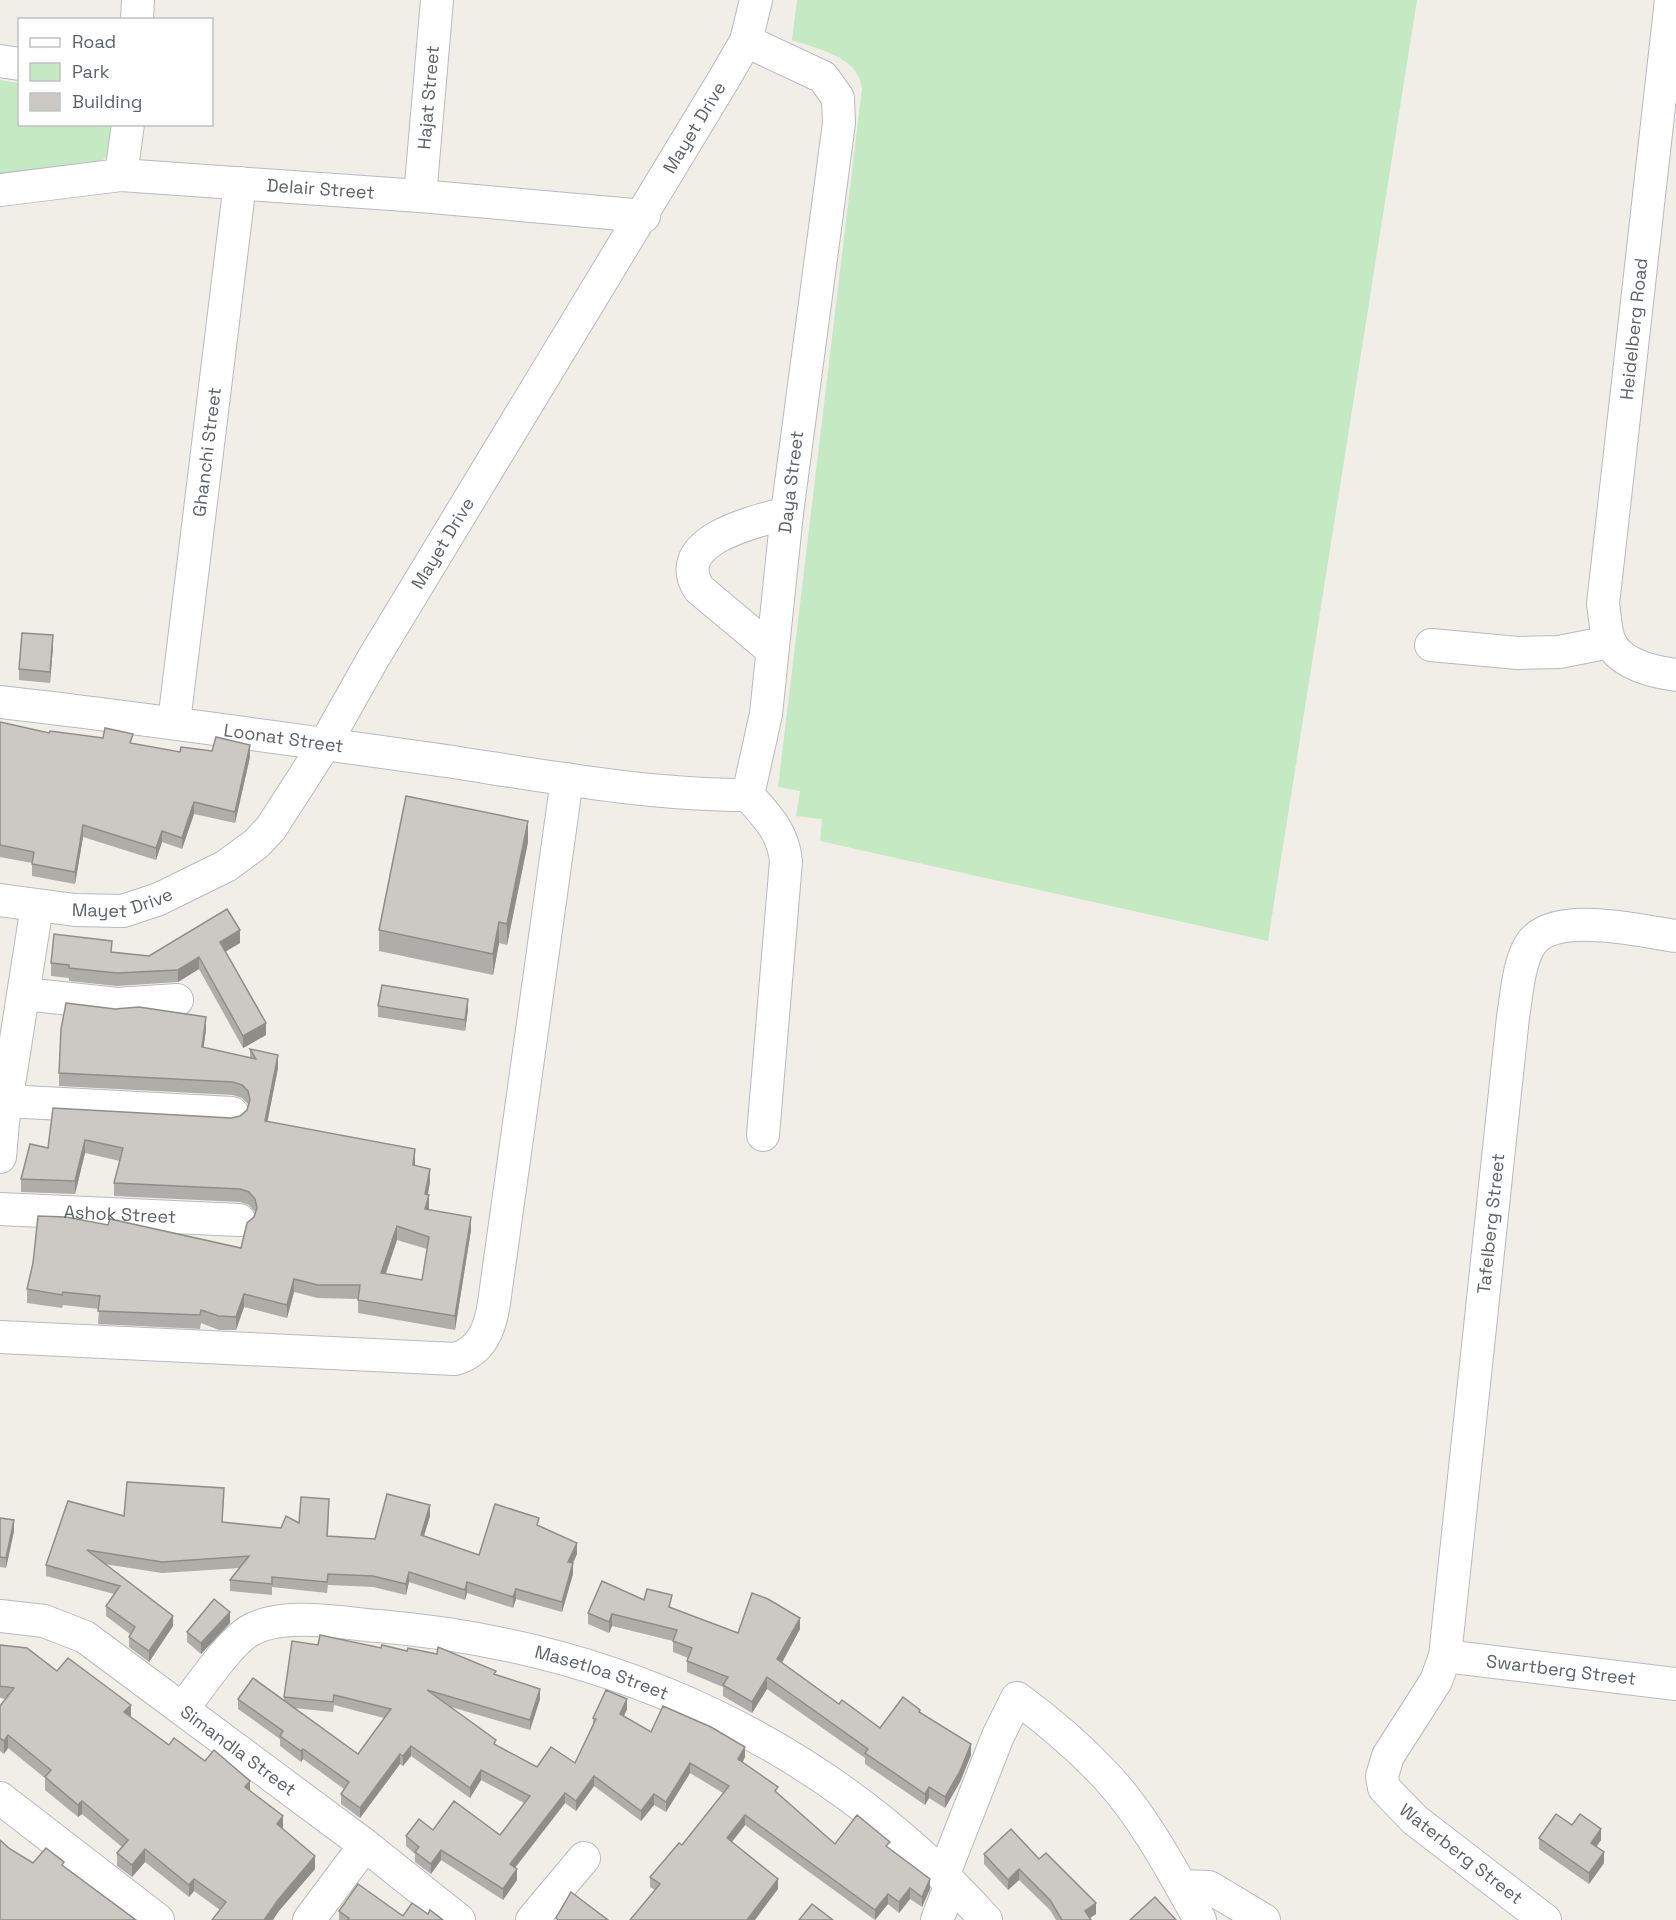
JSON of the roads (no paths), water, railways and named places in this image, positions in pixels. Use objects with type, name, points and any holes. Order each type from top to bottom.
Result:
[{"type":"street","points":[[137,18],[138,0]]},
{"type":"street","name":"Hajat Street","points":[[420,196],[437,0]]},
{"type":"street","name":"Mayet Drive","points":[[0,900],[75,910],[123,911],[159,899],[226,866],[256,844],[271,828],[325,744],[374,657],[644,216],[746,41],[756,0]]},
{"type":"street","name":"Heidelberg Road","points":[[1615,648],[1603,604],[1671,0]]},
{"type":"street","name":"Daya Street","points":[[746,41],[823,77],[838,98],[839,123],[787,513],[766,714],[748,795]]},
{"type":"street","points":[[0,61],[18,64]]},
{"type":"street","points":[[121,175],[128,126]]},
{"type":"street","name":"Delair Street","points":[[0,190],[121,175],[420,196],[644,216]]},
{"type":"street","name":"Ghanchi Street","points":[[174,722],[240,183]]},
{"type":"street","points":[[772,650],[699,589],[694,576],[695,562],[705,545],[714,538],[741,526],[787,513]]},
{"type":"street","points":[[1431,645],[1518,653],[1615,648],[1656,672],[1676,675]]},
{"type":"street","name":"Loonat Street","points":[[0,702],[174,722],[567,779]]},
{"type":"street","points":[[0,1337],[455,1359],[476,1348],[491,1324],[567,779],[712,795],[748,795],[778,830],[785,845],[786,861],[764,1135]]},
{"type":"street","points":[[0,1157],[3,1115],[37,906]]},
{"type":"street","name":"Tafelberg Street","points":[[1445,1656],[1513,1017],[1526,952],[1536,936],[1555,927],[1582,924],[1676,936]]},
{"type":"street","points":[[24,994],[117,1004],[177,1000]]},
{"type":"street","points":[[3,1115],[232,1113]]},
{"type":"street","name":"Ashok Street","points":[[0,1209],[239,1220]]},
{"type":"street","name":"Simandla Street","points":[[0,1616],[44,1621],[85,1637],[365,1845],[459,1920]]},
{"type":"street","name":"Masetloa Street","points":[[183,1708],[236,1642],[250,1631],[286,1620],[433,1630],[498,1641],[579,1662],[651,1687],[709,1711],[754,1735],[814,1772],[876,1816],[947,1880],[986,1920]]},
{"type":"street","name":"Swartberg Street","points":[[1445,1656],[1676,1684]]},
{"type":"street","name":"Waterberg Street","points":[[1445,1656],[1436,1681],[1388,1756],[1382,1776],[1384,1788],[1415,1820],[1545,1920]]},
{"type":"street","points":[[937,1920],[947,1880],[998,1736],[1017,1698],[1046,1719],[1108,1778],[1132,1808],[1200,1920]]},
{"type":"street","points":[[0,1798],[158,1920]]},
{"type":"street","points":[[309,1920],[365,1845]]},
{"type":"street","points":[[532,1920],[584,1858]]},
{"type":"street","points":[[1181,1886],[1209,1887],[1264,1920]]}]
